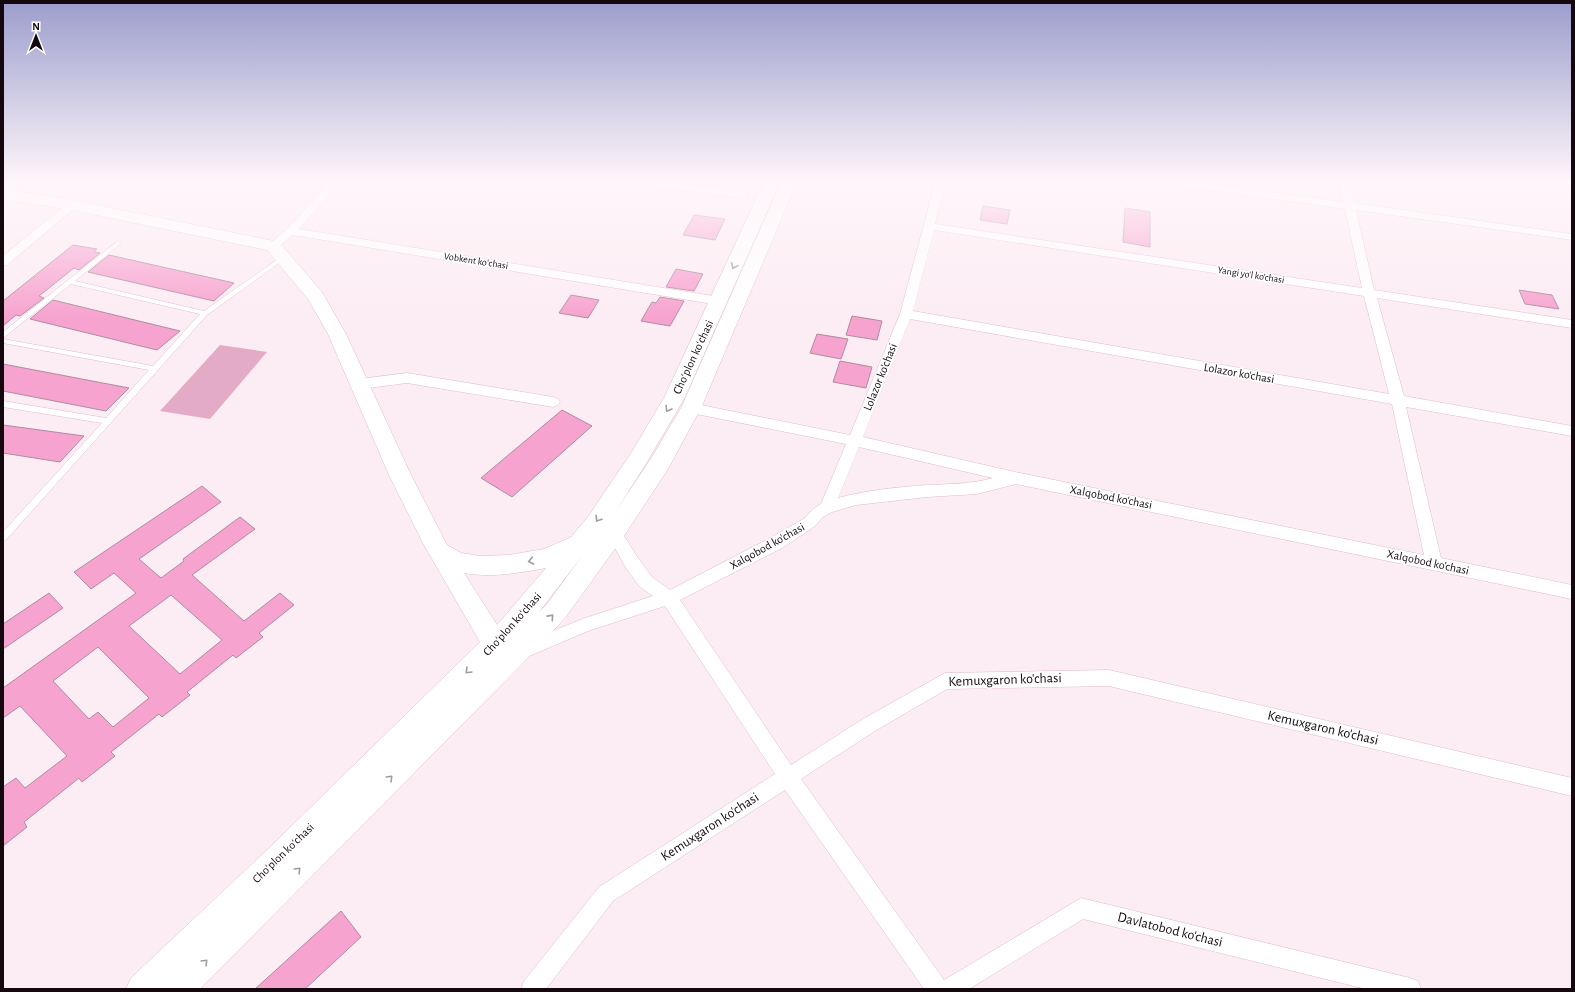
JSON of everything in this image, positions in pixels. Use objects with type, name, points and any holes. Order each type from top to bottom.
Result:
[{"type":"main road","points":[[165,226],[278,252],[316,296],[337,334],[400,476],[439,552],[466,598],[506,649]]},
{"type":"main road","name":"Choʻplon koʻchasi","points":[[178,989],[506,649],[532,604],[596,523],[640,456],[675,397],[753,226]]},
{"type":"main road","name":"Choʻplon koʻchasi","points":[[142,989],[277,860],[506,649],[556,611],[614,532],[660,463],[691,408],[770,226]]},
{"type":"main road","points":[[439,552],[457,562],[480,566],[509,566],[547,558],[581,543]]},
{"type":"street","points":[[3,262],[46,226]]},
{"type":"street","points":[[278,252],[295,226]]},
{"type":"street","name":"Lolazor ko'chasi","points":[[827,508],[839,475],[906,314],[929,226]]},
{"type":"street","name":"Yangi yo'l ko'chasi","points":[[931,226],[1572,324]]},
{"type":"street","points":[[1355,226],[1369,293],[1398,401],[1434,563]]},
{"type":"street","points":[[1500,226],[1572,236]]},
{"type":"street","name":"Vobkent koʻchasi","points":[[291,231],[719,302]]},
{"type":"street","name":"Lolazor ko'chasi","points":[[906,314],[1572,431]]},
{"type":"street","points":[[360,384],[407,378],[553,402]]},
{"type":"street","points":[[691,408],[854,441],[1016,478]]},
{"type":"street","name":"Xalqobod ko'chasi","points":[[506,649],[669,598],[778,542],[810,522],[818,513],[827,508],[856,499],[927,491],[977,488],[1016,478],[1572,592]]},
{"type":"street","points":[[614,532],[632,563],[646,582],[669,598],[788,777],[937,989]]},
{"type":"street","name":"Kemuxgaron ko'chasi","points":[[532,989],[606,894],[868,725],[944,681],[1109,678],[1572,787]]},
{"type":"street","name":"Davlatobod ko'chasi","points":[[949,989],[1081,908],[1410,989]]},
{"type":"lane","points":[[3,336],[118,243]]},
{"type":"lane","points":[[3,538],[205,313],[278,252]]},
{"type":"lane","points":[[69,282],[205,313]]},
{"type":"lane","points":[[3,341],[155,369]]},
{"type":"lane","points":[[3,404],[108,421]]},
{"type":"shaded area","points":[[220,345],[267,352],[210,419],[160,411]]},
{"type":"building","points":[[688,226],[722,226],[715,240],[683,235]]},
{"type":"building","points":[[1124,226],[1150,226],[1150,247],[1123,242]]},
{"type":"building","points":[[73,245],[97,249],[94,252],[100,253],[79,270],[74,268],[39,296],[44,298],[20,316],[16,315],[3,326],[3,301]]},
{"type":"building","points":[[109,255],[234,283],[214,301],[88,272]]},
{"type":"building","points":[[676,269],[703,274],[694,291],[666,287]]},
{"type":"building","points":[[1519,290],[1552,295],[1559,309],[1525,304]]},
{"type":"building","points":[[571,295],[599,300],[588,318],[559,313]]},
{"type":"building","points":[[660,297],[684,301],[670,326],[641,321],[652,302],[656,303]]},
{"type":"building","points":[[53,300],[180,331],[157,350],[30,319]]},
{"type":"building","points":[[852,316],[882,321],[877,340],[846,335]]},
{"type":"building","points":[[817,334],[848,339],[841,359],[810,353]]},
{"type":"building","points":[[840,361],[872,367],[866,388],[833,382]]},
{"type":"building","points":[[3,364],[129,388],[106,411],[3,391]]},
{"type":"building","points":[[562,410],[592,426],[512,497],[481,478]]},
{"type":"building","points":[[3,425],[84,436],[60,462],[3,453]]},
{"type":"building","points":[[202,486],[221,502],[139,559],[161,578],[184,561],[183,559],[240,517],[255,529],[192,575],[244,621],[280,593],[294,605],[259,633],[263,637],[236,658],[233,655],[187,692],[190,695],[162,717],[159,714],[111,752],[115,756],[82,782],[79,778],[24,822],[27,827],[3,846],[3,787],[16,778],[25,788],[67,756],[20,706],[3,718],[3,688],[136,593],[114,573],[91,589],[74,572]],"holes":[[[171,595],[222,640],[180,674],[129,626]],[[98,647],[149,698],[113,727],[98,712],[89,719],[53,681]]]},
{"type":"building","points":[[49,593],[63,608],[3,649],[3,624]]},
{"type":"building","points":[[341,911],[361,937],[305,989],[255,989]]}]
